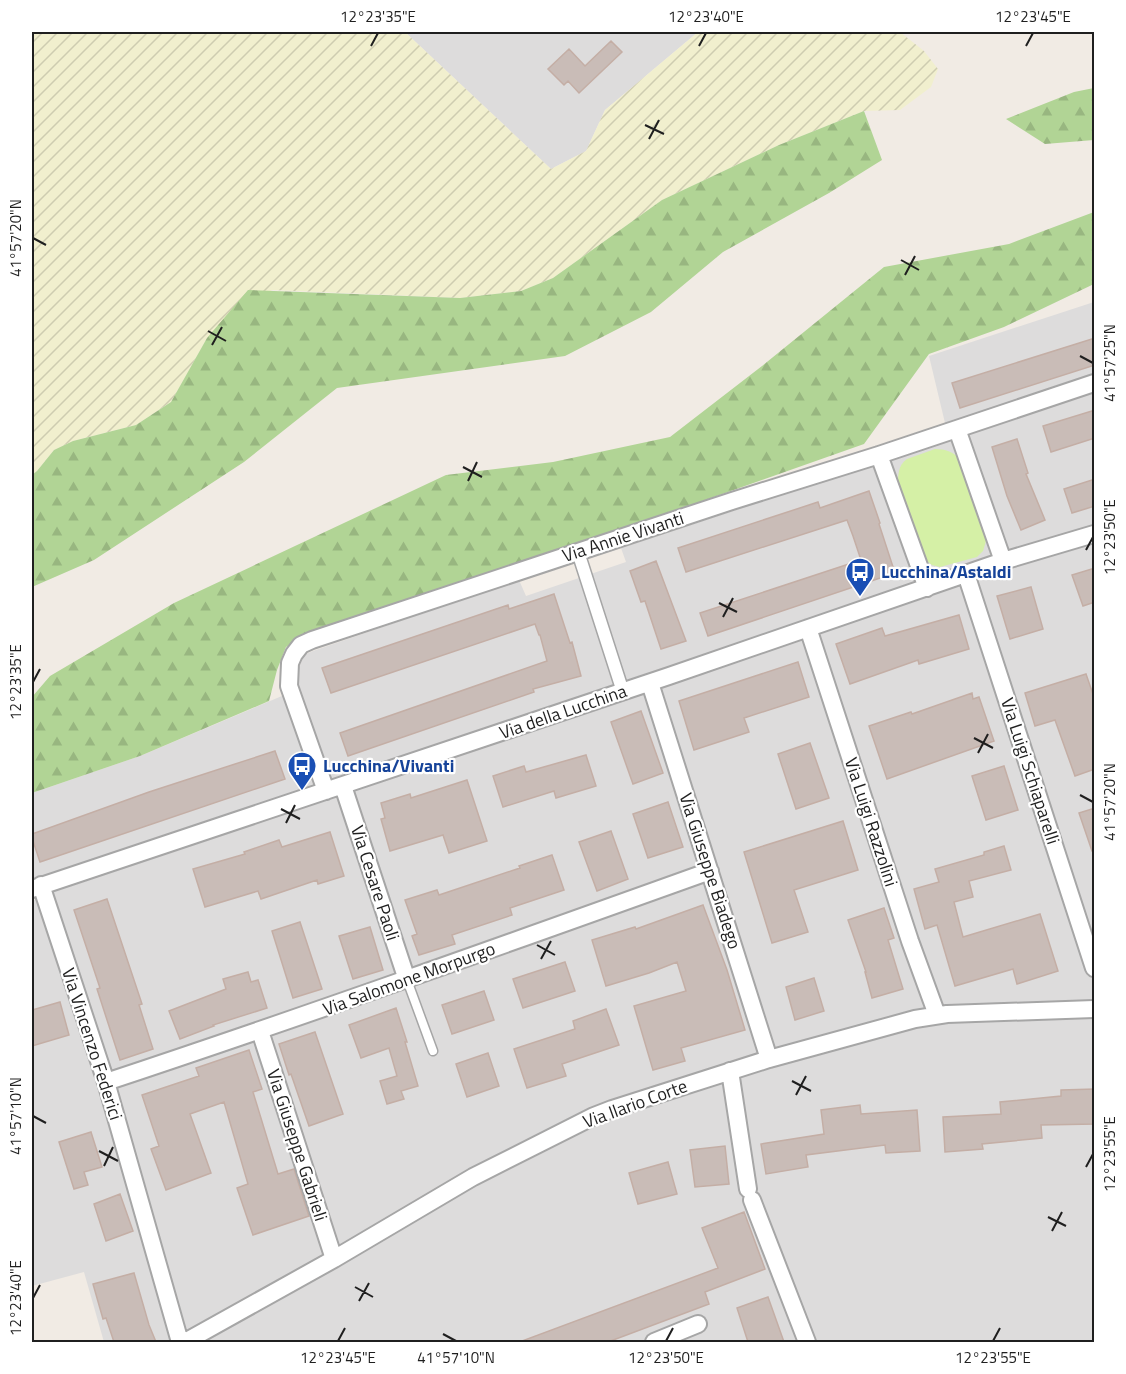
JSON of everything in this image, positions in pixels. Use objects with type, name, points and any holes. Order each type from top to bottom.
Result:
[{"type":"street","name":"Via Annie Vivanti","points":[[326,791],[289,686],[290,663],[301,645],[1095,383]]},
{"type":"street","points":[[957,429],[1003,561]]},
{"type":"street","points":[[879,455],[927,588]]},
{"type":"street","name":"Via della Lucchina","points":[[36,887],[623,692],[1003,561],[1095,534]]},
{"type":"street","points":[[578,552],[623,692]]},
{"type":"street","name":"Via Luigi Schiaparelli","points":[[966,574],[1095,968]]},
{"type":"street","name":"Via Luigi Razzolini","points":[[808,628],[936,1015]]},
{"type":"street","name":"Via Giuseppe Biadego","points":[[650,682],[769,1059]]},
{"type":"street","name":"Via Cesare Paoli","points":[[343,786],[407,980]]},
{"type":"street","name":"Via Salomone Morpurgo","points":[[106,1082],[407,980],[710,871]]},
{"type":"street","name":"Via Vincenzo Federici","points":[[36,887],[106,1082],[180,1342]]},
{"type":"street","name":"Via Ilario Corte","points":[[185,1342],[334,1259],[473,1177],[612,1109],[769,1059],[915,1019],[947,1014],[1095,1009]]},
{"type":"street","name":"Via Giuseppe Gabrieli","points":[[260,1031],[334,1259]]},
{"type":"street","points":[[730,1071],[750,1194],[807,1342]]},
{"type":"street","points":[[654,1342],[698,1324]]},
{"type":"lane","points":[[407,980],[433,1051]]},
{"type":"shaded area","points":[[32,32],[405,32],[551,169],[586,151],[605,110],[698,32],[900,32],[924,51],[938,69],[931,87],[900,110],[864,111],[779,145],[662,200],[553,278],[521,291],[460,298],[272,290],[207,338],[171,402],[136,425],[73,441],[54,450],[32,475]]},
{"type":"shaded area","points":[[405,32],[698,32],[605,110],[586,151],[551,169]]},
{"type":"shaded area","points":[[1094,302],[1094,1342],[104,1342],[84,1272],[32,1286],[32,901],[35,900],[32,884],[32,793],[140,756],[289,693],[304,655],[313,651],[519,580],[526,596],[626,562],[621,548],[868,466],[945,423],[929,356]]},
{"type":"green space","points":[[1094,88],[1094,140],[1045,144],[1006,119],[1074,92]]},
{"type":"green space","points":[[864,111],[882,160],[829,193],[723,252],[651,312],[565,356],[337,388],[244,462],[94,560],[32,587],[32,475],[54,450],[73,441],[136,425],[171,402],[207,338],[248,290],[460,298],[521,291],[553,278],[662,200],[779,145]]},
{"type":"green space","points":[[1094,212],[1094,284],[1004,327],[929,354],[864,444],[530,562],[305,635],[286,647],[269,701],[140,756],[32,793],[32,697],[50,676],[174,603],[446,475],[553,462],[670,437],[884,267],[1009,244]]},
{"type":"green space","points":[[935,449],[949,451],[961,460],[986,541],[983,551],[977,557],[940,567],[925,560],[898,485],[899,470],[904,461]]},
{"type":"building","points":[[611,41],[622,52],[579,93],[568,81],[564,85],[548,69],[569,49],[585,66]]},
{"type":"building","points":[[1095,338],[1095,365],[960,408],[952,383]]},
{"type":"building","points":[[1095,410],[1095,438],[1051,452],[1043,426]]},
{"type":"building","points":[[1017,439],[1028,473],[1026,474],[1045,520],[1021,530],[1007,496],[992,447]]},
{"type":"building","points":[[1095,479],[1095,506],[1072,513],[1064,489]]},
{"type":"building","points":[[869,491],[895,573],[708,636],[700,613],[861,560],[853,536],[847,520],[686,572],[678,548],[818,502],[820,508]]},
{"type":"building","points":[[656,561],[686,641],[661,649],[645,601],[641,602],[630,571]]},
{"type":"building","points":[[1095,568],[1095,602],[1083,606],[1072,575]]},
{"type":"building","points":[[1031,587],[1043,629],[1010,639],[997,596]]},
{"type":"building","points":[[554,594],[570,643],[572,642],[581,676],[533,689],[534,692],[348,756],[340,733],[547,661],[540,635],[535,624],[331,693],[322,668],[508,605],[509,609]]},
{"type":"building","points":[[959,615],[969,649],[919,664],[918,660],[850,684],[836,644],[882,628],[885,636]]},
{"type":"building","points":[[798,662],[809,697],[744,718],[749,732],[694,750],[679,701]]},
{"type":"building","points":[[1086,674],[1095,700],[1095,769],[1075,776],[1055,720],[1035,726],[1025,693]]},
{"type":"building","points":[[972,693],[973,699],[979,697],[994,741],[887,779],[869,726]]},
{"type":"building","points":[[641,711],[663,773],[633,784],[611,722]]},
{"type":"building","points":[[810,743],[829,798],[796,809],[778,754]]},
{"type":"building","points":[[275,751],[285,779],[40,862],[32,834],[149,792]]},
{"type":"building","points":[[586,755],[596,786],[556,798],[554,791],[503,807],[493,776],[524,766],[526,772]]},
{"type":"building","points":[[1004,766],[1018,810],[986,820],[972,776]]},
{"type":"building","points":[[467,780],[487,841],[449,853],[443,835],[390,851],[381,819],[385,818],[381,803],[410,794],[411,798]]},
{"type":"building","points":[[668,802],[683,847],[648,858],[633,814]]},
{"type":"building","points":[[1095,808],[1095,851],[1092,851],[1079,813]]},
{"type":"building","points":[[843,821],[858,870],[794,890],[808,932],[772,943],[744,852]]},
{"type":"building","points":[[611,831],[628,879],[597,891],[579,842]]},
{"type":"building","points":[[330,832],[344,876],[318,884],[317,880],[261,899],[258,891],[205,907],[193,869],[245,854],[244,852],[279,840],[282,847]]},
{"type":"building","points":[[1004,846],[1011,870],[969,881],[973,897],[954,902],[963,937],[1040,914],[1058,971],[1017,984],[1013,969],[955,986],[937,925],[925,929],[914,889],[939,882],[935,869],[984,855],[984,852]]},
{"type":"building","points":[[552,855],[564,890],[510,908],[512,915],[452,935],[455,944],[419,955],[412,936],[417,934],[405,900],[437,890],[439,895]]},
{"type":"building","points":[[107,899],[142,1004],[139,1005],[153,1049],[120,1060],[97,989],[100,988],[74,910]]},
{"type":"building","points":[[703,905],[727,970],[745,1030],[681,1048],[685,1061],[653,1070],[634,1006],[686,991],[677,962],[606,986],[592,940],[635,927],[636,929]]},
{"type":"building","points":[[884,908],[894,938],[888,940],[903,989],[872,998],[866,972],[848,920]]},
{"type":"building","points":[[300,922],[322,989],[293,998],[272,931]]},
{"type":"building","points":[[370,927],[383,970],[353,979],[339,936]]},
{"type":"building","points":[[565,962],[575,991],[523,1008],[513,979]]},
{"type":"building","points":[[248,972],[251,982],[258,980],[267,1008],[213,1025],[180,1039],[169,1011],[226,989],[223,979]]},
{"type":"building","points":[[814,978],[824,1011],[795,1020],[786,987]]},
{"type":"building","points":[[484,991],[494,1020],[452,1034],[442,1005]]},
{"type":"building","points":[[60,1002],[69,1035],[32,1046],[32,1010]]},
{"type":"building","points":[[396,1008],[418,1086],[401,1091],[404,1099],[387,1104],[380,1081],[397,1076],[389,1048],[361,1058],[349,1025]]},
{"type":"building","points":[[606,1009],[619,1045],[562,1064],[566,1076],[527,1088],[514,1049],[575,1029],[573,1021]]},
{"type":"building","points":[[315,1032],[343,1114],[309,1126],[279,1044]]},
{"type":"building","points":[[249,1050],[262,1089],[253,1092],[278,1174],[294,1169],[309,1216],[253,1235],[237,1188],[248,1184],[224,1102],[190,1114],[211,1173],[166,1190],[151,1149],[159,1146],[142,1095],[199,1076],[196,1068]]},
{"type":"building","points":[[488,1053],[499,1086],[467,1097],[456,1064]]},
{"type":"building","points":[[1095,1089],[1095,1124],[1041,1125],[1042,1138],[982,1144],[983,1149],[945,1152],[943,1117],[1001,1114],[1000,1102],[1061,1096],[1061,1090]]},
{"type":"building","points":[[860,1105],[861,1114],[917,1110],[920,1151],[886,1153],[885,1145],[806,1155],[808,1167],[766,1174],[761,1144],[824,1134],[821,1110]]},
{"type":"building","points":[[91,1132],[102,1167],[84,1172],[88,1185],[74,1189],[59,1142]]},
{"type":"building","points":[[725,1146],[729,1184],[695,1187],[690,1150]]},
{"type":"building","points":[[668,1162],[677,1194],[638,1204],[629,1173]]},
{"type":"building","points":[[120,1194],[133,1231],[106,1241],[94,1204]]},
{"type":"building","points":[[744,1212],[765,1269],[705,1292],[709,1304],[608,1342],[522,1341],[718,1268],[702,1228]]},
{"type":"building","points":[[134,1273],[156,1342],[114,1342],[106,1318],[103,1319],[93,1284]]},
{"type":"building","points":[[768,1297],[784,1342],[748,1342],[737,1308]]},
{"type":"place","name":"Lucchina/Astaldi","points":[[860,598]]},
{"type":"place","name":"Lucchina/Vivanti","points":[[302,792]]}]
